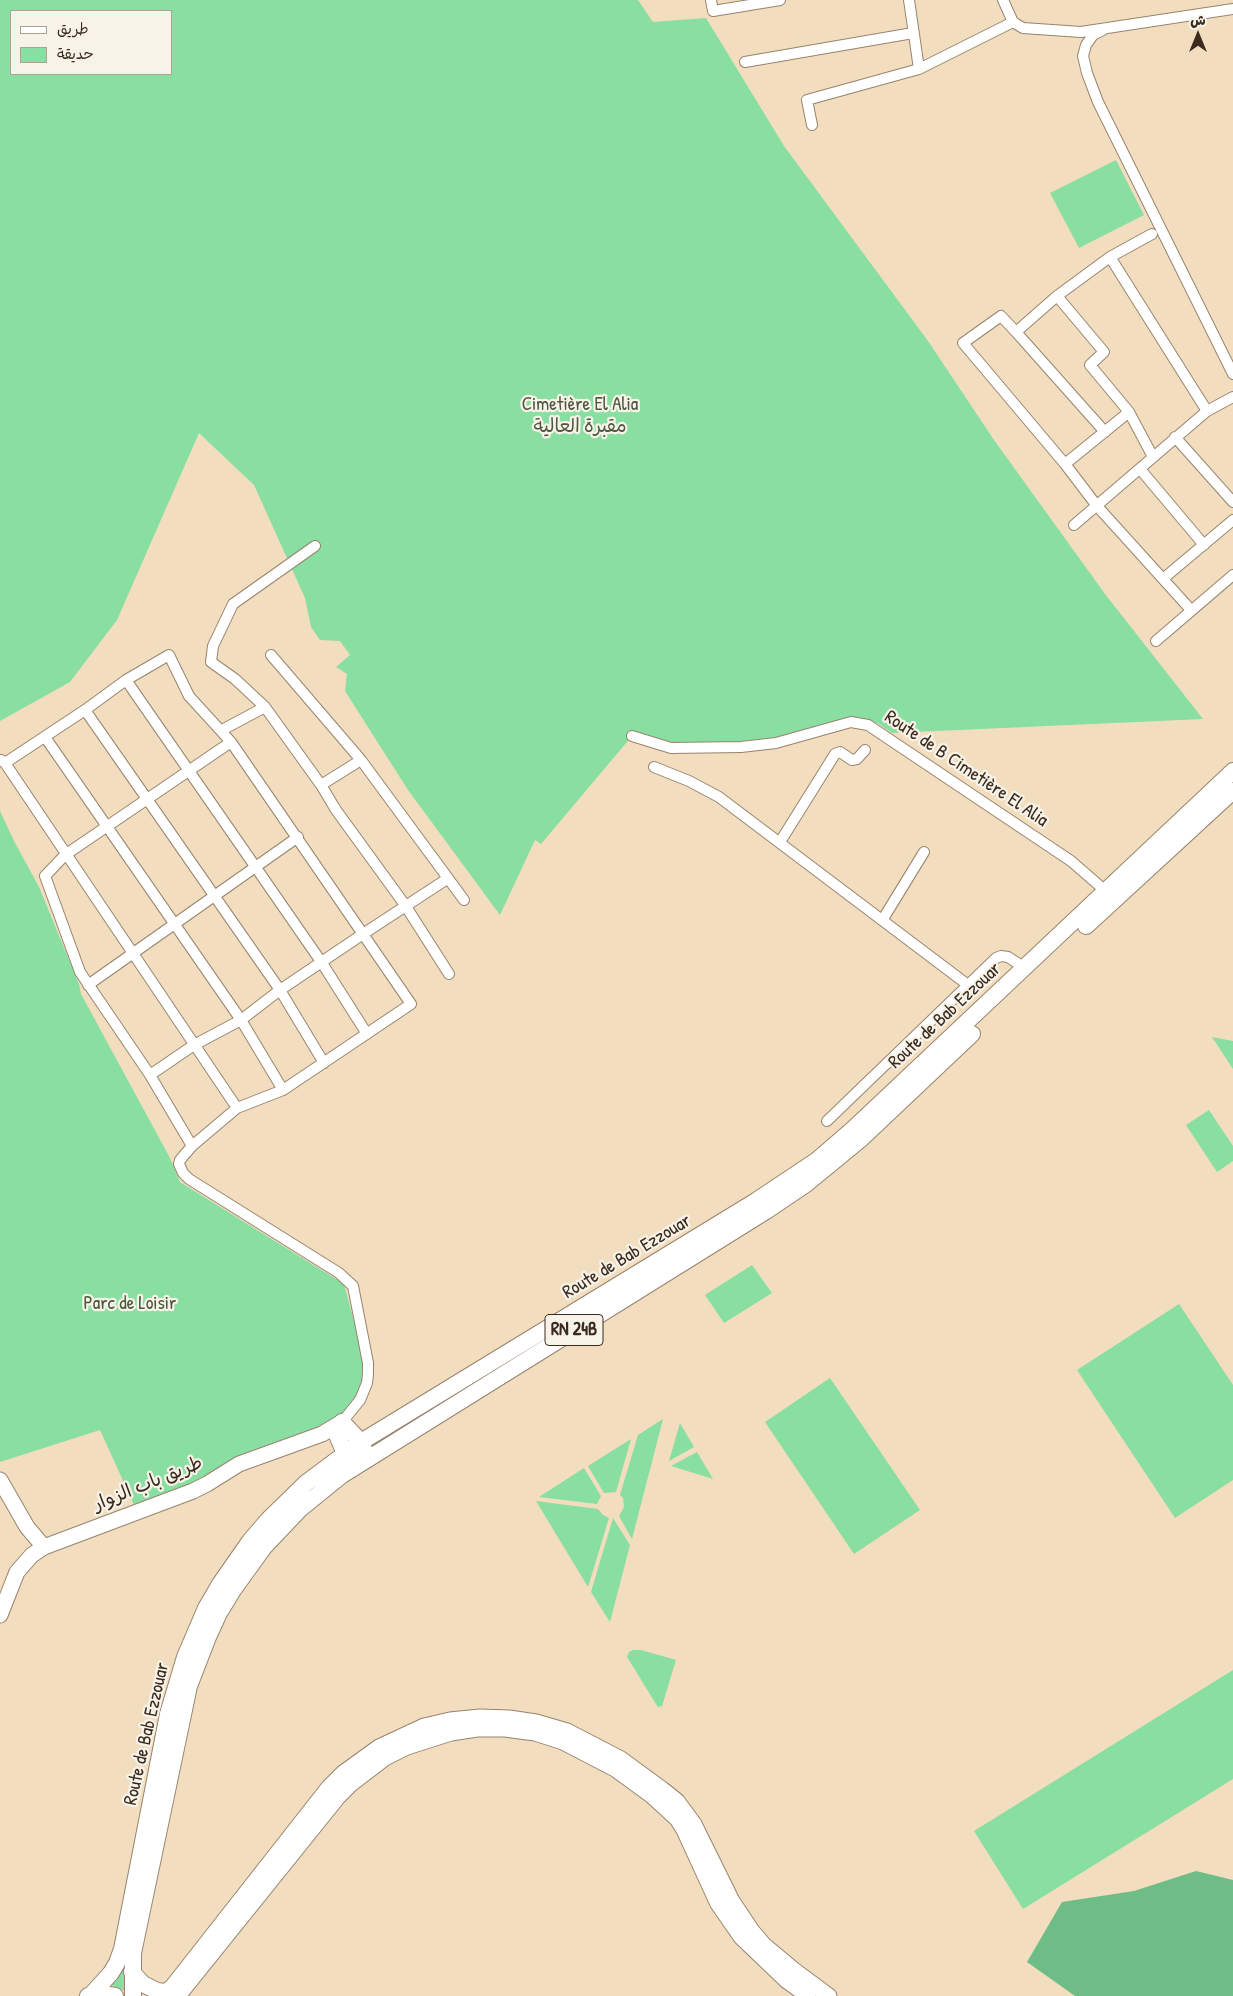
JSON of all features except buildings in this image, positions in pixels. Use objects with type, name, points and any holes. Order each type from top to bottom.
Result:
[{"type":"main road","name":"Route de Bab Ezzouar","points":[[89,1995],[114,1968],[122,1949],[170,1740],[181,1725],[189,1686],[208,1636],[233,1590],[281,1527],[320,1491],[362,1462],[766,1211],[806,1184],[862,1138],[1170,840],[1233,771]]},
{"type":"main road","name":"Route de Bab Ezzouar","points":[[1170,840],[1233,791]]},
{"type":"main road","name":"Route de Bab Ezzouar","points":[[133,1996],[132,1972],[135,1944],[170,1740],[168,1714],[185,1656],[215,1592],[234,1562],[262,1527],[286,1501],[361,1442],[796,1175],[852,1130],[1025,968],[1111,895]]},
{"type":"main road","points":[[338,1425],[361,1442],[362,1462]]},
{"type":"main road","points":[[338,1425],[346,1453],[362,1462]]},
{"type":"main road","name":"طريق باب الزوار","points":[[0,1614],[17,1572],[32,1554],[44,1547],[208,1484],[244,1461],[338,1425]]},
{"type":"main road","points":[[0,1480],[27,1527],[44,1547]]},
{"type":"main road","points":[[168,1714],[172,1720],[181,1725]]},
{"type":"main road","points":[[168,1995],[172,1987],[329,1787],[343,1773],[379,1747],[416,1730],[450,1720],[480,1717],[509,1718],[567,1731],[621,1759],[662,1789],[677,1802],[694,1824],[732,1901],[752,1931],[764,1945],[829,1996]]},
{"type":"main road","points":[[168,1995],[351,1784],[384,1758],[428,1739],[477,1729],[505,1729],[535,1733],[563,1742],[615,1769],[652,1796],[676,1819],[684,1830],[718,1904],[741,1937],[787,1981],[808,1996]]},
{"type":"main road","points":[[132,1972],[142,1984],[168,1995]]},
{"type":"main road","points":[[89,1995],[115,1996]]},
{"type":"street","points":[[711,0],[713,11],[780,0]]},
{"type":"street","points":[[910,0],[919,69]]},
{"type":"street","points":[[1003,0],[1013,22],[1023,28],[1081,32],[1233,9]]},
{"type":"street","points":[[812,125],[807,100],[919,69],[1013,22]]},
{"type":"street","points":[[1103,30],[1093,35],[1086,45],[1083,56],[1087,73],[1098,102],[1233,374]]},
{"type":"street","points":[[745,62],[913,33]]},
{"type":"street","points":[[1016,332],[1057,296],[1110,257],[1152,234]]},
{"type":"street","points":[[1110,257],[1207,411]]},
{"type":"street","points":[[1057,296],[1104,352],[1090,365],[1129,412],[1153,457]]},
{"type":"street","points":[[1105,432],[1001,316],[964,343],[1065,464],[1097,506],[1191,610]]},
{"type":"street","points":[[1074,525],[1207,411],[1233,397]]},
{"type":"street","points":[[1065,464],[1129,412]]},
{"type":"street","points":[[1175,437],[1233,502]]},
{"type":"street","points":[[1140,469],[1204,545]]},
{"type":"street","points":[[1164,578],[1233,520]]},
{"type":"street","points":[[315,546],[233,604],[213,646],[211,662],[235,679],[265,707],[405,905],[449,974]]},
{"type":"street","points":[[1156,641],[1233,575]]},
{"type":"street","points":[[237,1108],[3,761],[85,710],[126,680],[169,655],[189,696],[231,742],[411,1004],[283,1090],[237,1108],[192,1146],[180,1160],[179,1164],[183,1173],[189,1179],[339,1273],[353,1286],[368,1363],[368,1374],[367,1383],[360,1400],[338,1425]]},
{"type":"street","points":[[271,655],[361,760],[464,900]]},
{"type":"street","points":[[126,680],[322,963],[366,1034]]},
{"type":"street","points":[[222,730],[265,707]]},
{"type":"street","points":[[85,710],[280,990],[324,1063]]},
{"type":"street","name":"Route de B Cimetière El Alia","points":[[632,736],[670,748],[741,747],[776,743],[845,723],[862,722],[1071,861],[1111,895]]},
{"type":"street","points":[[45,736],[241,1020],[283,1090]]},
{"type":"street","points":[[192,1146],[150,1075],[80,972],[46,876],[66,855],[146,798],[231,742]]},
{"type":"street","points":[[780,842],[835,754],[840,752],[852,760],[857,759],[865,750]]},
{"type":"street","points":[[321,785],[361,760]]},
{"type":"street","points":[[654,767],[689,780],[719,797],[968,985]]},
{"type":"street","points":[[88,985],[298,837]]},
{"type":"street","points":[[883,919],[924,852]]},
{"type":"street","points":[[150,1075],[194,1045],[241,1020],[280,990],[405,905],[447,879]]},
{"type":"street","points":[[827,1121],[996,958],[1001,956],[1008,957],[1025,968]]},
{"type":"green space","name":"Cimetière El Alia مقبرة العالية","points":[[0,0],[638,0],[653,22],[706,18],[784,146],[928,341],[994,440],[1105,594],[1203,719],[892,733],[879,724],[868,720],[766,744],[665,744],[632,736],[541,844],[535,840],[500,915],[408,790],[345,691],[347,674],[336,667],[350,655],[340,641],[320,640],[311,627],[305,598],[254,485],[199,433],[117,620],[70,682],[0,721]]},
{"type":"green space","points":[[1116,160],[1144,215],[1079,248],[1050,193]]},
{"type":"green space","name":"Parc de Loisir","points":[[0,811],[39,887],[79,984],[81,994],[170,1158],[180,1182],[344,1284],[365,1362],[365,1385],[342,1418],[225,1463],[220,1477],[135,1507],[100,1430],[0,1462]]},
{"type":"green space","points":[[1212,1037],[1233,1041],[1233,1069]]},
{"type":"green space","points":[[1209,1110],[1233,1146],[1233,1161],[1217,1172],[1186,1125]]},
{"type":"green space","points":[[752,1265],[772,1293],[724,1323],[705,1295]]},
{"type":"green space","points":[[1179,1304],[1233,1385],[1233,1480],[1175,1518],[1077,1370]]},
{"type":"green space","points":[[830,1378],[920,1510],[854,1554],[765,1422]]},
{"type":"green space","points":[[663,1419],[632,1539],[619,1516],[624,1507],[623,1498],[620,1495],[638,1435]]},
{"type":"green space","points":[[680,1423],[694,1447],[669,1461]]},
{"type":"green space","points":[[631,1439],[616,1492],[604,1493],[588,1466]]},
{"type":"green space","points":[[697,1452],[713,1479],[671,1466]]},
{"type":"green space","points":[[584,1468],[601,1496],[597,1504],[539,1497]]},
{"type":"green space","points":[[536,1501],[598,1509],[609,1518],[588,1587]]},
{"type":"green space","points":[[613,1518],[630,1545],[610,1622],[591,1592]]},
{"type":"green space","points":[[641,1650],[676,1660],[662,1706],[658,1707],[627,1657],[629,1652]]},
{"type":"green space","points":[[1233,1670],[1233,1779],[1023,1909],[974,1831]]},
{"type":"green space","points":[[1196,1871],[1233,1880],[1233,1996],[1075,1996],[1027,1962],[1062,1902],[1134,1891]]},
{"type":"green space","points":[[125,1960],[130,1993],[109,1984]]}]
